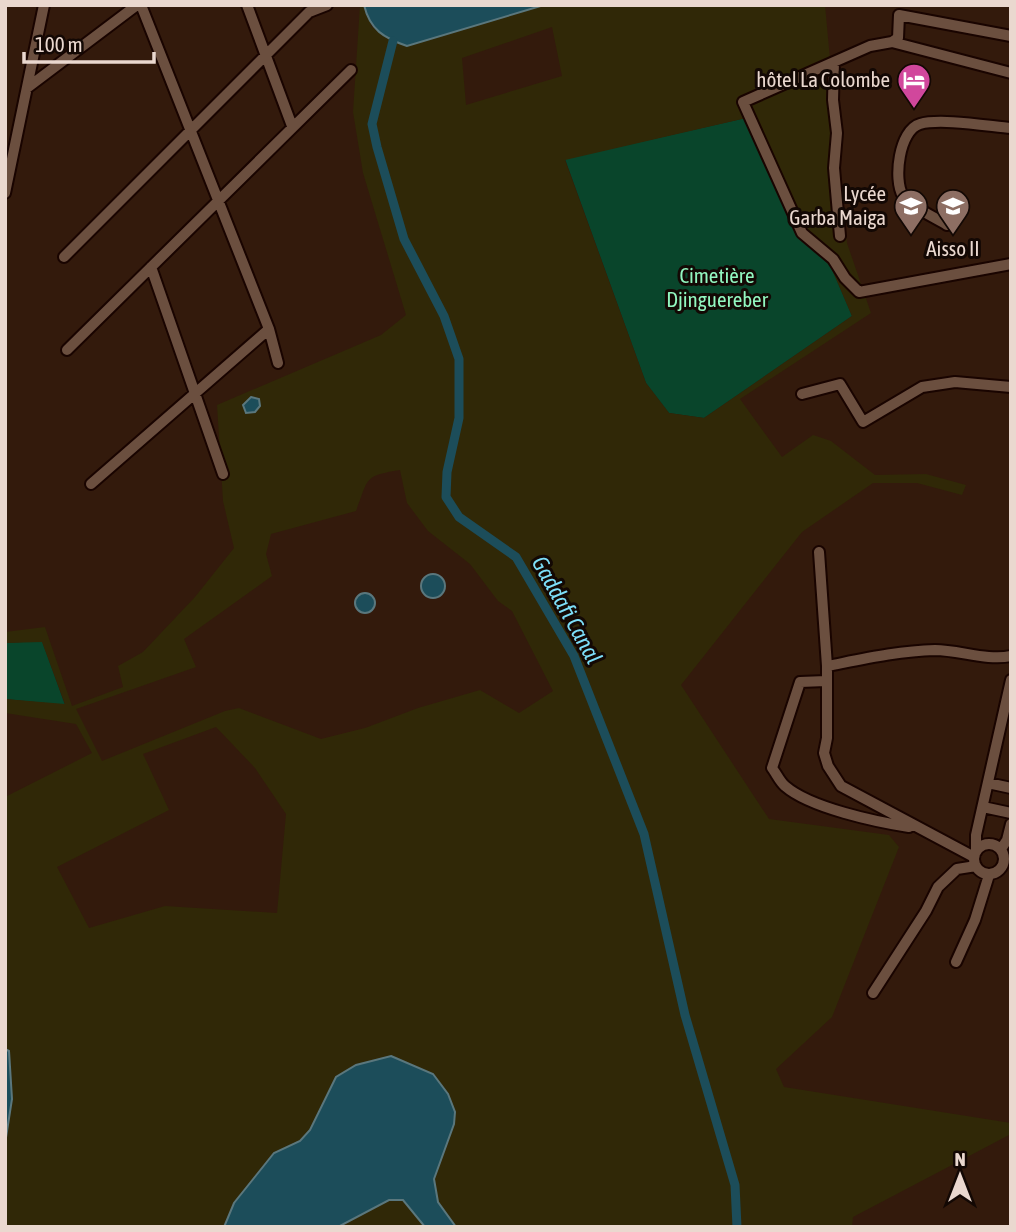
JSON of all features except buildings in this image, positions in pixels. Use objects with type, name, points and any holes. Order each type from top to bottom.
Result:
[{"type":"street","points":[[5,193],[44,5]]},
{"type":"street","points":[[27,88],[139,5],[269,329],[278,363]]},
{"type":"street","points":[[247,5],[292,126]]},
{"type":"street","points":[[64,257],[265,55],[307,9],[327,5]]},
{"type":"street","points":[[1011,36],[900,15],[898,38],[892,42],[870,46],[743,102],[802,233],[833,259],[845,278],[859,292],[1011,264]]},
{"type":"street","points":[[892,42],[1011,73]]},
{"type":"street","points":[[834,62],[834,168],[840,236]]},
{"type":"street","points":[[67,351],[351,70]]},
{"type":"street","points":[[947,225],[904,198],[898,187],[902,143],[909,129],[919,124],[935,122],[1011,128]]},
{"type":"street","points":[[151,267],[223,474]]},
{"type":"street","points":[[91,484],[269,329]]},
{"type":"street","points":[[802,394],[840,384],[863,422],[922,387],[955,382],[1011,387]]},
{"type":"street","points":[[818,552],[827,666],[827,738],[824,753],[828,766],[841,786],[975,858]]},
{"type":"street","points":[[827,666],[895,652],[938,650],[997,657],[1011,656]]},
{"type":"street","points":[[873,993],[926,911],[938,887],[957,869],[975,858],[988,844],[1001,849],[1007,864],[999,872],[989,875],[983,873],[975,858],[976,835],[1011,680]]},
{"type":"street","points":[[826,681],[800,682],[772,768],[784,786],[818,804],[869,820],[919,829]]},
{"type":"street","points":[[988,783],[1011,788]]},
{"type":"street","points":[[983,807],[1011,813]]},
{"type":"street","points":[[1001,849],[1007,840],[1011,824]]},
{"type":"street","points":[[956,962],[975,920],[989,875]]},
{"type":"green space","name":"Cimetière Djinguereber","points":[[746,118],[798,231],[831,267],[852,316],[704,418],[669,413],[646,383],[565,159]]},
{"type":"green space","points":[[42,641],[65,705],[5,699],[5,643]]},
{"type":"sand","points":[[360,5],[364,5],[372,27],[407,46],[544,5],[825,5],[847,243],[871,313],[740,399],[782,457],[813,435],[831,441],[875,475],[926,474],[966,485],[962,495],[917,483],[873,483],[802,532],[681,685],[769,819],[889,835],[899,847],[832,1017],[776,1069],[784,1087],[1011,1123],[1011,1134],[853,1217],[852,1227],[456,1227],[438,1202],[434,1179],[454,1124],[336,1077],[311,1130],[300,1141],[274,1153],[234,1203],[224,1227],[5,1227],[5,1144],[12,1099],[9,1051],[5,1049],[5,797],[92,753],[76,724],[5,713],[5,699],[65,704],[42,642],[5,643],[5,632],[45,627],[72,706],[123,687],[118,666],[143,652],[195,597],[234,548],[223,501],[217,405],[381,335],[406,315],[363,173],[353,112]],"holes":[[[552,27],[562,76],[466,105],[462,58]],[[746,118],[798,231],[831,267],[852,316],[704,418],[669,413],[646,383],[565,160]],[[400,470],[407,503],[428,531],[470,564],[498,601],[512,611],[553,691],[519,713],[480,690],[418,708],[365,728],[321,739],[239,708],[225,711],[102,761],[76,709],[196,667],[184,639],[272,576],[266,554],[271,534],[356,511],[369,480],[379,474]],[[216,727],[255,768],[286,814],[277,913],[165,906],[89,928],[57,867],[169,810],[143,754]]]},
{"type":"sand","points":[[389,1200],[403,1200],[425,1227],[339,1227]]},
{"type":"water","points":[[364,5],[544,5],[407,46],[379,32],[370,21]]},
{"type":"water","points":[[251,397],[259,399],[260,406],[255,412],[246,413],[243,405]]},
{"type":"water","points":[[433,574],[442,577],[445,586],[442,595],[433,598],[424,595],[421,586],[424,577]]},
{"type":"water","points":[[365,593],[372,596],[375,603],[372,610],[365,613],[358,610],[355,603],[358,596]]},
{"type":"water","points":[[5,1049],[9,1051],[12,1099],[5,1144]]},
{"type":"water","points":[[391,1056],[433,1074],[448,1094],[455,1112],[454,1124],[434,1179],[438,1202],[456,1227],[425,1227],[403,1200],[389,1200],[338,1227],[224,1227],[234,1203],[274,1153],[300,1141],[310,1130],[336,1077],[356,1065]]},
{"type":"waterway","name":"Gaddafi Canal","points":[[393,41],[372,124],[404,239],[444,316],[459,359],[459,418],[447,472],[446,497],[459,517],[516,557],[574,656],[644,834],[685,1015],[735,1185],[737,1227]]},
{"type":"place","name":"hôtel La Colombe","points":[[914,110]]},
{"type":"place","name":"Lycée Garba Maiga","points":[[911,236]]},
{"type":"place","name":"Aisso II","points":[[953,236]]}]
